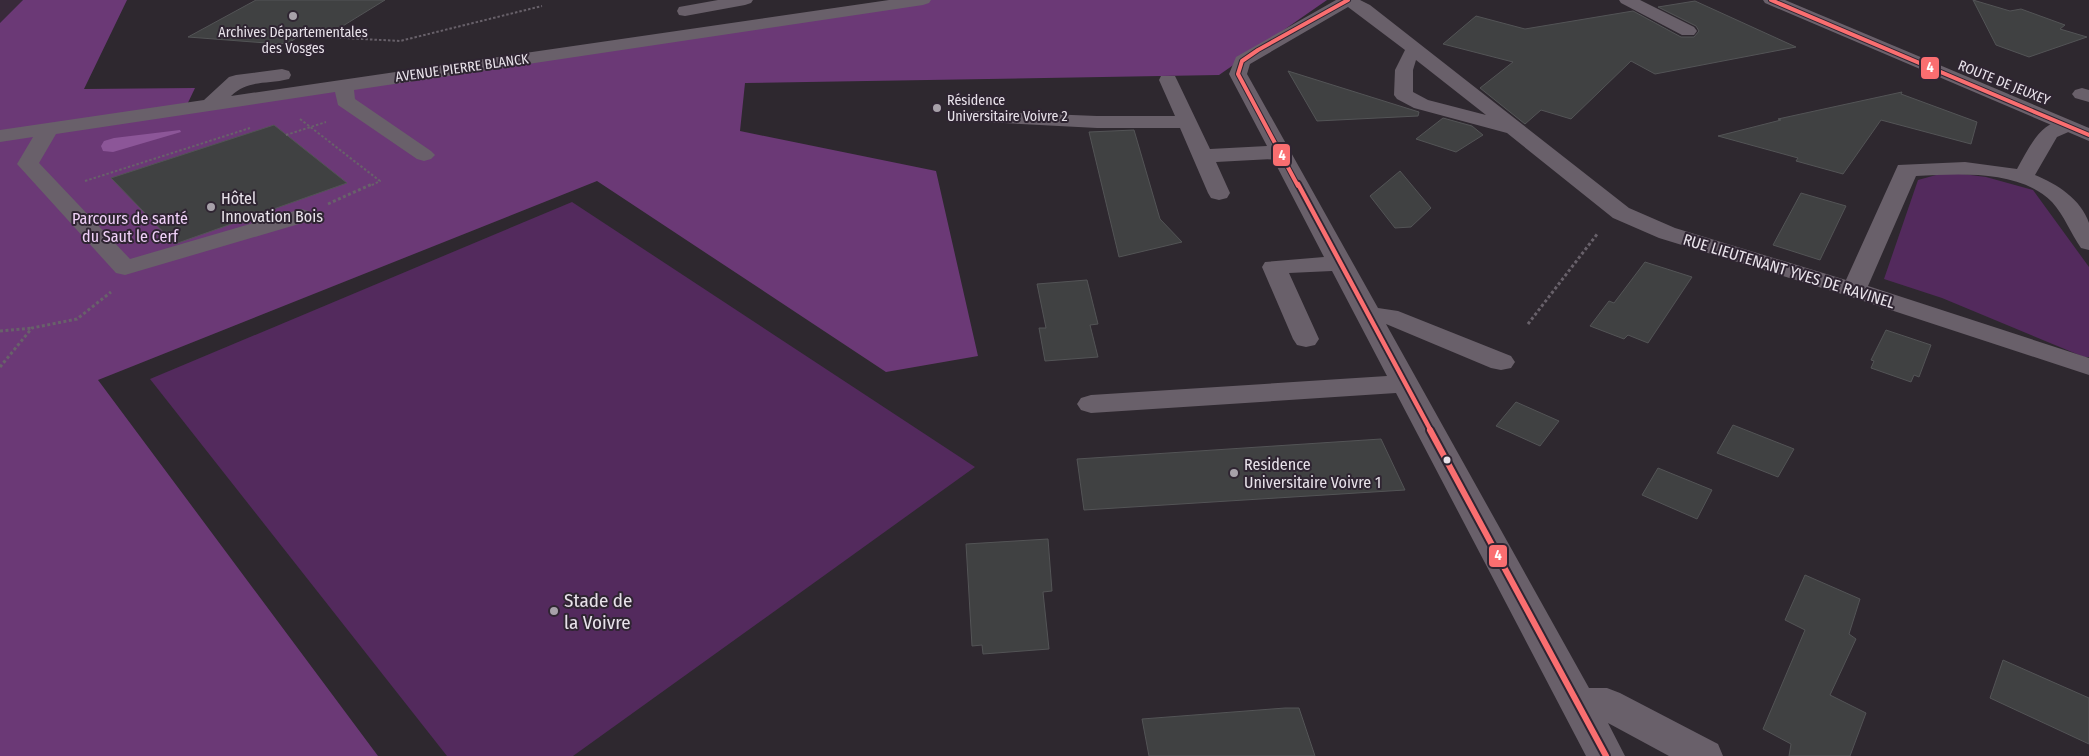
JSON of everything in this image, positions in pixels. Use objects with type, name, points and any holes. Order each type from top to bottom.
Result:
[{"type":"main road","name":"ROUTE DE JEUXEY","points":[[1771,0],[2089,135]]},
{"type":"main road","name":"ROUTE DE JEUXEY","points":[[1810,0],[1970,69],[2089,117]]},
{"type":"street","points":[[681,6],[745,0]]},
{"type":"street","name":"AVENUE PIERRE BLANCK","points":[[0,136],[923,0]]},
{"type":"street","points":[[1348,0],[1242,61],[1238,74],[1606,756]]},
{"type":"street","name":"RUE LIEUTENANT YVES DE RAVINEL","points":[[1348,0],[1364,9],[1621,213],[1667,233],[1854,290],[2089,367]]},
{"type":"street","points":[[1627,0],[1688,31]]},
{"type":"street","points":[[681,6],[701,34]]},
{"type":"street","points":[[494,45],[583,33],[596,49]]},
{"type":"street","name":"RUE LIEUTENANT YVES DE RAVINEL","points":[[1416,50],[1412,53],[1402,74],[1404,95],[1421,104],[1494,126],[1513,128]]},
{"type":"street","points":[[212,104],[236,81],[302,72]]},
{"type":"street","points":[[1168,80],[1219,193]]},
{"type":"street","points":[[344,85],[345,101],[424,155]]},
{"type":"street","points":[[974,116],[1017,116],[1097,122],[1188,122]]},
{"type":"street","points":[[2023,177],[2049,133],[2066,126]]},
{"type":"street","points":[[50,128],[28,164],[125,268],[301,216]]},
{"type":"street","points":[[1203,156],[1280,152]]},
{"type":"street","points":[[1854,290],[1904,180],[1906,170],[1972,168],[2023,177],[2059,196],[2089,243]]},
{"type":"street","points":[[1306,339],[1274,267],[1340,264]]},
{"type":"street","points":[[1368,316],[1389,316],[1501,362]]},
{"type":"street","points":[[1091,404],[1404,384]]},
{"type":"street","points":[[1577,704],[1607,704],[1704,756]]},
{"type":"path","points":[[325,37],[400,41],[542,6]]},
{"type":"path","points":[[286,135],[360,110]]},
{"type":"path","points":[[295,114],[380,181],[301,216]]},
{"type":"path","points":[[53,191],[258,126]]},
{"type":"path","points":[[1528,324],[1594,237],[1621,213]]},
{"type":"path","points":[[0,331],[32,328],[77,319],[143,262]]},
{"type":"path","points":[[0,367],[32,328]]},
{"type":"shaded area","points":[[0,0],[23,0],[0,23]]},
{"type":"shaded area","points":[[180,130],[181,132],[113,152],[103,151],[101,146],[104,141],[114,138]]},
{"type":"shaded area","points":[[1947,172],[1986,177],[2033,190],[2089,267],[2089,357],[2084,357],[1942,298],[1884,279],[1918,180]]},
{"type":"shaded area","name":"Stade de la Voivre","points":[[572,202],[975,467],[573,756],[447,756],[150,379]]},
{"type":"green space","name":"Parcours de santé du Saut le Cerf","points":[[23,0],[127,0],[84,89],[195,88],[185,109],[908,0],[1327,0],[1219,75],[745,83],[740,131],[936,171],[978,356],[886,372],[597,181],[98,380],[378,756],[0,756],[0,23]]},
{"type":"building","name":"Archives Départementales des Vosges","points":[[256,0],[385,0],[333,32],[323,35],[304,33],[290,42],[279,44],[188,37]]},
{"type":"building","points":[[1973,0],[2010,11],[2021,9],[2065,25],[2060,29],[2087,37],[2029,57],[1996,45]]},
{"type":"building","points":[[1695,1],[1796,47],[1655,74],[1631,61],[1571,119],[1541,110],[1525,124],[1480,88],[1513,62],[1443,44],[1476,16],[1525,29],[1633,11],[1681,37],[1694,37],[1699,31],[1696,26],[1658,7]]},
{"type":"building","points":[[1288,71],[1419,112],[1418,116],[1317,121]]},
{"type":"building","points":[[1902,92],[1901,94],[1977,122],[1971,144],[1881,120],[1843,174],[1796,161],[1798,158],[1718,136],[1781,120],[1778,119]]},
{"type":"building","points":[[1443,118],[1472,126],[1483,135],[1456,152],[1416,139]]},
{"type":"building","name":"Hôtel Innovation Bois","points":[[274,125],[347,183],[175,244],[111,178]]},
{"type":"building","points":[[1134,130],[1160,219],[1182,242],[1119,257],[1089,132]]},
{"type":"building","points":[[1400,171],[1431,208],[1411,227],[1395,228],[1370,196]]},
{"type":"building","points":[[1801,193],[1846,206],[1820,260],[1773,245]]},
{"type":"building","points":[[1645,262],[1692,277],[1648,343],[1628,335],[1624,339],[1590,326],[1609,301],[1614,303]]},
{"type":"building","points":[[1087,280],[1098,324],[1090,325],[1098,357],[1045,361],[1039,328],[1046,328],[1037,284]]},
{"type":"building","points":[[1886,330],[1931,345],[1919,377],[1914,375],[1911,382],[1871,368],[1874,361],[1871,360]]},
{"type":"building","points":[[1516,402],[1559,421],[1540,446],[1496,426]]},
{"type":"building","points":[[1733,425],[1794,449],[1778,477],[1717,453]]},
{"type":"building","name":"Residence Universitaire Voivre 1","points":[[1381,439],[1405,490],[1084,510],[1077,459]]},
{"type":"building","points":[[1658,468],[1712,490],[1697,519],[1642,495]]},
{"type":"building","points":[[1048,539],[1052,591],[1043,592],[1049,649],[983,654],[982,645],[972,646],[966,544]]},
{"type":"building","points":[[1805,575],[1860,599],[1849,634],[1856,639],[1830,695],[1866,713],[1850,756],[1789,756],[1791,744],[1763,729],[1805,630],[1785,620]]},
{"type":"building","points":[[2003,660],[2089,698],[2089,744],[1990,698]]},
{"type":"building","points":[[1299,708],[1315,756],[1149,756],[1142,719]]},
{"type":"transit line","name":"4","points":[[1348,0],[1258,50],[1242,61],[1238,74],[1606,756]]},
{"type":"transit line","name":"4","points":[[1771,0],[2089,135]]},
{"type":"place","name":"Archives Départementales des Vosges","points":[[293,16]]},
{"type":"place","name":"Résidence Universitaire Voivre 2","points":[[937,108]]},
{"type":"place","name":"Hôtel Innovation Bois","points":[[211,207]]},
{"type":"place","name":"Residence Universitaire Voivre 1","points":[[1234,473]]},
{"type":"place","name":"Stade de la Voivre","points":[[554,611]]}]
